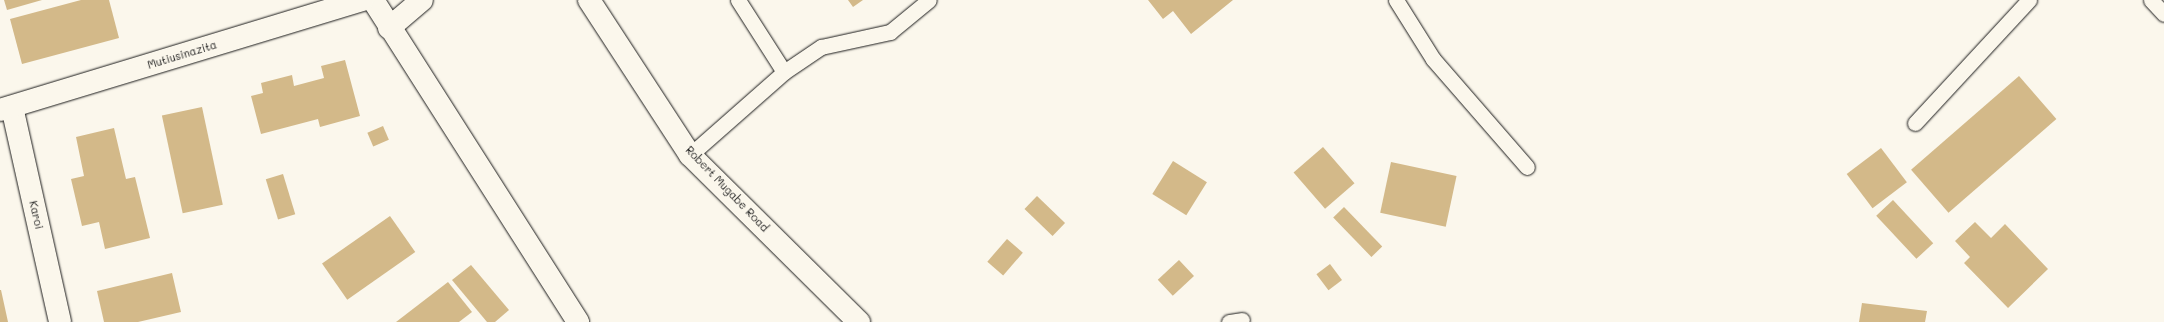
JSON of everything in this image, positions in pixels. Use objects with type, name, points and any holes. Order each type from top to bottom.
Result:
[{"type":"street","name":"Mutiusinazita","points":[[6,109],[363,0]]},
{"type":"street","points":[[373,0],[389,28],[578,322]]},
{"type":"street","points":[[389,28],[422,0]]},
{"type":"street","name":"Robert Mugabe Road","points":[[589,0],[690,155],[858,322]]},
{"type":"street","name":"Karoi","points":[[6,109],[60,322]]},
{"type":"lane","points":[[738,0],[784,72]]},
{"type":"lane","points":[[690,155],[784,72],[821,47],[890,32],[929,0]]},
{"type":"lane","points":[[1396,0],[1432,59],[1527,167]]},
{"type":"lane","points":[[1915,123],[2029,0]]},
{"type":"lane","points":[[2151,0],[2164,14]]},
{"type":"building","points":[[4,0],[42,0],[7,10]]},
{"type":"building","points":[[81,0],[109,0],[119,38],[22,64],[10,19]]},
{"type":"building","points":[[848,0],[863,0],[853,7]]},
{"type":"building","points":[[1148,0],[1233,0],[1191,34],[1173,11],[1163,19]]},
{"type":"building","points":[[345,60],[360,116],[320,127],[318,119],[261,134],[251,96],[263,93],[261,83],[292,75],[294,86],[324,78],[321,66]]},
{"type":"building","points":[[2019,76],[2056,119],[1948,213],[1911,170]]},
{"type":"building","points":[[202,107],[223,205],[183,213],[162,116]]},
{"type":"building","points":[[383,126],[389,140],[373,146],[367,133]]},
{"type":"building","points":[[114,128],[126,179],[135,177],[150,238],[105,249],[99,222],[82,226],[71,179],[84,176],[76,137]]},
{"type":"building","points":[[1323,147],[1354,183],[1325,209],[1294,173]]},
{"type":"building","points":[[1881,148],[1907,182],[1873,208],[1847,174]]},
{"type":"building","points":[[1173,161],[1207,182],[1186,215],[1152,194]]},
{"type":"building","points":[[1391,162],[1457,176],[1446,227],[1380,213]]},
{"type":"building","points":[[283,174],[295,214],[278,219],[266,179]]},
{"type":"building","points":[[1037,196],[1065,223],[1053,236],[1024,209]]},
{"type":"building","points":[[1893,200],[1933,243],[1916,259],[1876,216]]},
{"type":"building","points":[[1344,207],[1382,247],[1371,257],[1333,217]]},
{"type":"building","points":[[390,216],[415,252],[347,300],[322,264]]},
{"type":"building","points":[[1975,222],[1991,238],[2005,224],[2048,269],[2008,308],[1964,263],[1970,257],[1955,241]]},
{"type":"building","points":[[1007,239],[1023,253],[1003,275],[987,262]]},
{"type":"building","points":[[1179,260],[1194,276],[1173,296],[1158,280]]},
{"type":"building","points":[[1330,264],[1342,280],[1328,290],[1316,274]]},
{"type":"building","points":[[471,265],[509,310],[495,322],[487,322],[452,280]]},
{"type":"building","points":[[172,273],[181,312],[138,322],[104,322],[97,291]]},
{"type":"building","points":[[448,282],[472,312],[459,322],[396,322]]},
{"type":"building","points":[[1,290],[8,322],[0,322]]},
{"type":"building","points":[[1862,303],[1927,311],[1925,322],[1859,322]]}]
